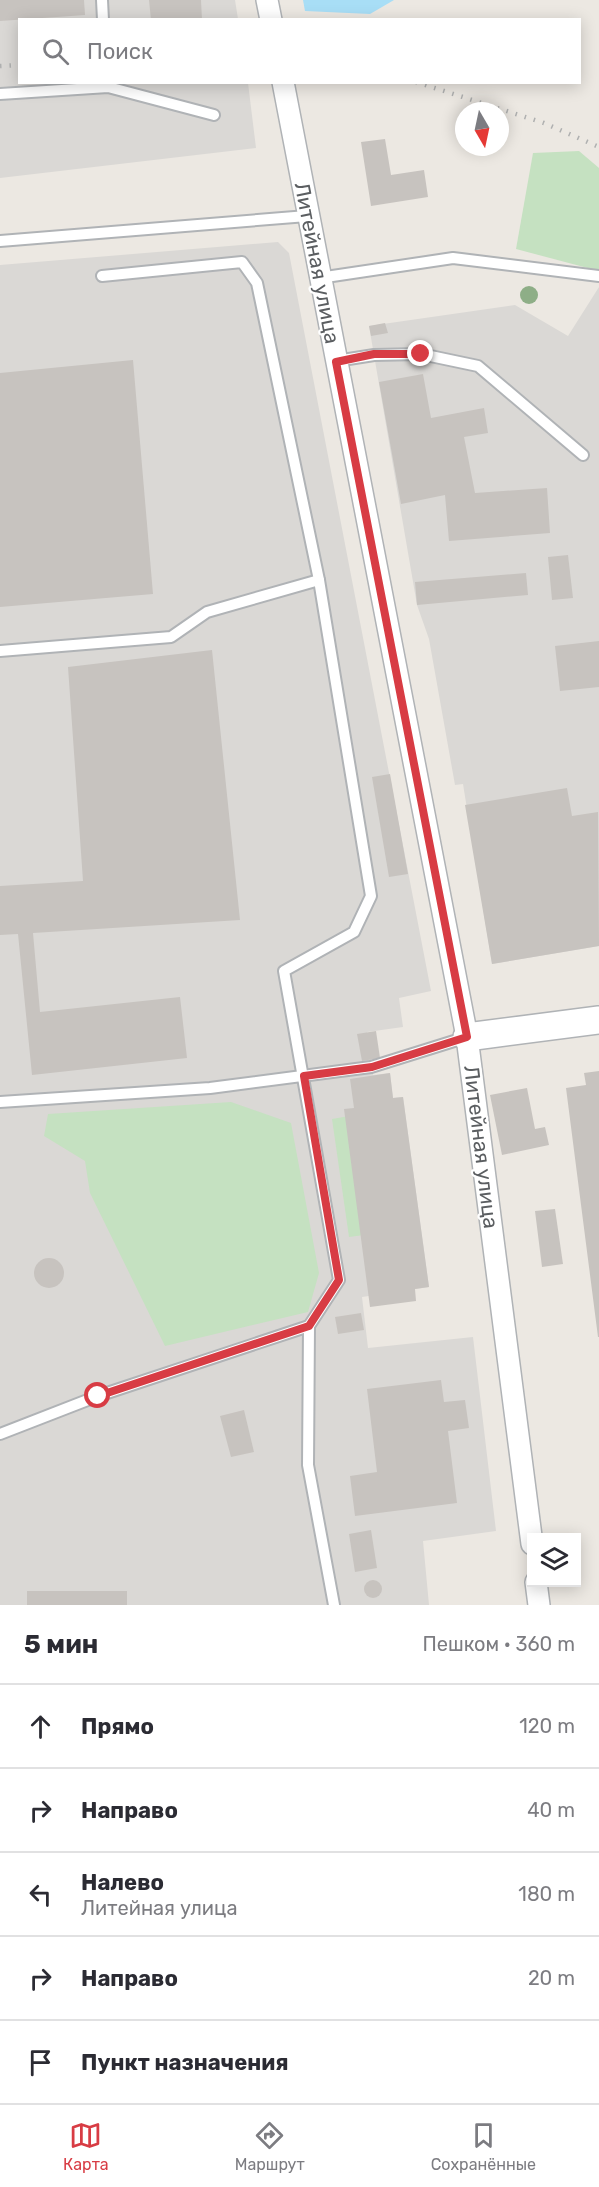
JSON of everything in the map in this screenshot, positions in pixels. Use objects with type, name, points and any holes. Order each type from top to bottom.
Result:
[{"type":"street","points":[[267,0],[271,18]]},
{"type":"street","name":"Литейная улица","points":[[283,84],[467,1037],[530,1533]]},
{"type":"street","points":[[467,1037],[599,1020]]},
{"type":"street","points":[[537,1587],[539,1605]]},
{"type":"lane","points":[[102,0],[103,18]]},
{"type":"lane","points":[[0,94],[108,85],[214,115]]},
{"type":"lane","points":[[0,241],[308,216]]},
{"type":"lane","points":[[319,278],[453,258],[599,276]]},
{"type":"lane","points":[[102,276],[242,262],[257,283],[319,580],[370,896],[354,932],[284,971],[339,1280],[309,1326],[308,1465],[334,1605]]},
{"type":"lane","points":[[336,362],[374,354],[421,354],[478,366],[583,455]]},
{"type":"lane","points":[[0,651],[171,637],[207,612],[319,580]]},
{"type":"lane","points":[[0,1102],[210,1088],[372,1067],[467,1037]]},
{"type":"lane","points":[[0,1434],[98,1396],[309,1326]]},
{"type":"shaded area","points":[[0,0],[235,0],[238,18],[18,18],[18,84],[248,84],[256,148],[0,178]]},
{"type":"shaded area","points":[[278,242],[289,253],[431,991],[399,998],[403,1027],[367,1032],[373,1075],[390,1073],[393,1098],[403,1097],[429,1287],[362,1297],[368,1348],[473,1337],[496,1531],[423,1541],[429,1605],[0,1605],[0,265]]},
{"type":"shaded area","points":[[599,287],[599,946],[492,964],[463,784],[455,785],[429,639],[417,605],[369,326],[515,305],[568,336]]},
{"type":"green space","points":[[579,151],[599,168],[599,271],[516,249],[533,153]]},
{"type":"green space","points":[[231,1102],[291,1123],[319,1273],[308,1312],[165,1346],[90,1193],[85,1161],[44,1136],[48,1114]]},
{"type":"green space","points":[[355,1115],[372,1234],[349,1237],[332,1119]]},
{"type":"water","points":[[303,0],[394,0],[370,14],[305,11]]},
{"type":"building","points":[[0,0],[84,0],[85,15],[0,21]]},
{"type":"building","points":[[149,0],[201,0],[202,18],[151,18]]},
{"type":"building","points":[[385,139],[391,175],[424,170],[428,197],[371,206],[361,142]]},
{"type":"building","points":[[385,323],[388,333],[371,336],[369,326]]},
{"type":"building","points":[[133,360],[153,594],[0,607],[0,373]]},
{"type":"building","points":[[423,374],[431,418],[484,408],[488,433],[464,437],[475,493],[547,488],[550,533],[449,541],[445,495],[401,504],[379,382]]},
{"type":"building","points":[[568,555],[573,598],[552,600],[548,557]]},
{"type":"building","points":[[526,573],[528,595],[417,605],[415,582]]},
{"type":"building","points":[[599,641],[599,687],[560,691],[555,646]]},
{"type":"building","points":[[212,650],[240,920],[33,933],[40,1012],[180,997],[187,1058],[32,1075],[18,934],[0,935],[0,886],[83,881],[68,667]]},
{"type":"building","points":[[390,774],[408,874],[389,877],[372,777]]},
{"type":"building","points":[[567,788],[572,816],[598,812],[599,946],[492,964],[465,805]]},
{"type":"building","points":[[376,1031],[380,1058],[362,1061],[357,1034]]},
{"type":"building","points":[[599,1071],[598,1337],[566,1088],[586,1085],[584,1073]]},
{"type":"building","points":[[390,1073],[393,1098],[403,1097],[429,1287],[415,1289],[416,1301],[370,1307],[344,1109],[354,1108],[350,1079]]},
{"type":"building","points":[[527,1088],[535,1129],[545,1127],[549,1145],[502,1155],[490,1095]]},
{"type":"building","points":[[555,1209],[563,1264],[542,1267],[535,1211]]},
{"type":"building","points":[[49,1258],[55,1259],[63,1267],[63,1279],[55,1287],[49,1288],[43,1287],[35,1279],[34,1273],[35,1267],[43,1259]]},
{"type":"building","points":[[361,1313],[364,1330],[338,1334],[335,1317]]},
{"type":"building","points":[[441,1380],[444,1402],[465,1400],[469,1428],[448,1431],[457,1503],[355,1516],[350,1476],[377,1472],[367,1389]]},
{"type":"building","points":[[244,1410],[254,1452],[231,1457],[220,1416]]},
{"type":"building","points":[[371,1530],[377,1568],[355,1572],[349,1534]]},
{"type":"building","points":[[369,1580],[377,1580],[382,1585],[380,1596],[369,1598],[364,1593],[364,1585]]},
{"type":"building","points":[[27,1591],[127,1591],[127,1605],[27,1605]]},
{"type":"railway","points":[[0,66],[18,65]]},
{"type":"railway","points":[[422,84],[544,123],[599,147]]},
{"type":"route","points":[[98,1396],[309,1326],[339,1280],[304,1076],[372,1067],[467,1037],[336,362],[374,354],[421,354]]}]
